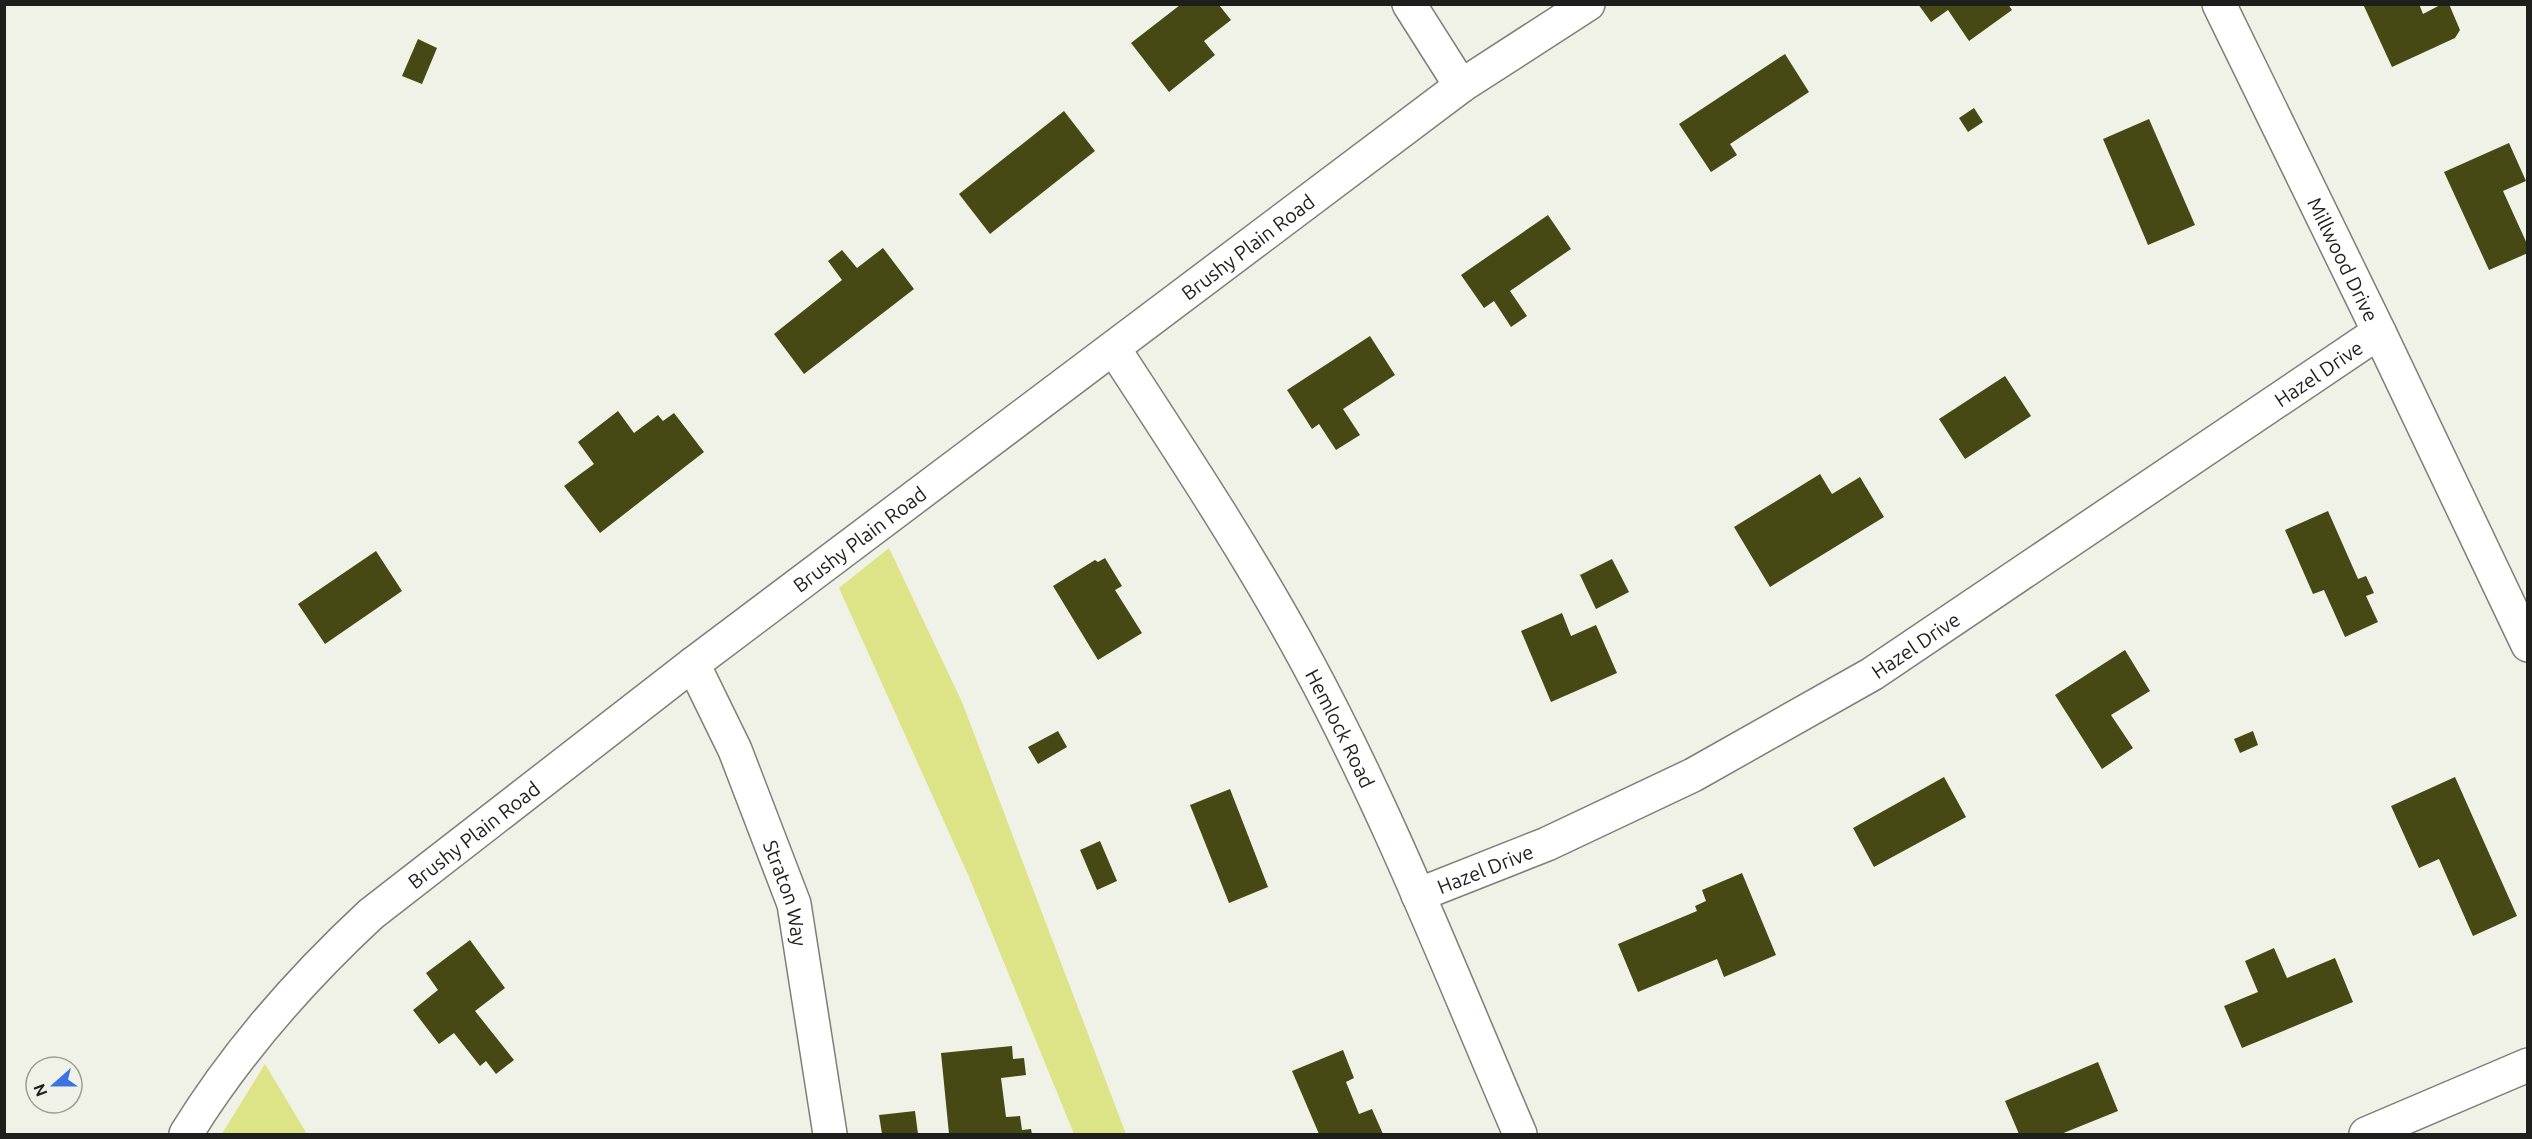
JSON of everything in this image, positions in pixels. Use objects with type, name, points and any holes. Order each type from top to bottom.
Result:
[{"type":"street","points":[[1409,4],[1461,86]]},
{"type":"street","name":"Brushy Plain Road","points":[[186,1134],[221,1082],[280,1004],[363,921],[693,664],[1461,86],[1588,4]]},
{"type":"street","name":"Millwood Drive","points":[[2219,4],[2528,645]]},
{"type":"street","name":"Hazel Drive","points":[[1418,895],[1547,844],[1694,775],[1872,674],[2379,332]]},
{"type":"street","name":"Hemlock Road","points":[[1114,349],[1238,540],[1308,663],[1363,773],[1418,895],[1520,1134]]},
{"type":"street","name":"Straton Way","points":[[693,664],[735,750],[794,904],[830,1134]]},
{"type":"street","points":[[2366,1134],[2528,1065]]},
{"type":"green space","points":[[889,548],[962,702],[1126,1134],[1074,1134],[969,877],[839,588]]},
{"type":"green space","points":[[265,1064],[307,1134],[221,1134],[223,1132]]},
{"type":"building","points":[[1918,4],[2008,4],[2012,10],[1969,41],[1948,10],[1931,22]]},
{"type":"building","points":[[2363,4],[2419,4],[2423,14],[2442,4],[2449,4],[2460,30],[2455,38],[2392,67]]},
{"type":"building","points":[[1180,5],[1219,5],[1231,20],[1204,41],[1215,55],[1169,92],[1131,43]]},
{"type":"building","points":[[418,39],[437,48],[422,84],[402,76]]},
{"type":"building","points":[[1785,54],[1809,92],[1730,144],[1737,155],[1711,172],[1679,124]]},
{"type":"building","points":[[1974,108],[1983,122],[1968,132],[1959,118]]},
{"type":"building","points":[[1064,111],[1095,151],[990,234],[959,194]]},
{"type":"building","points":[[2149,119],[2195,225],[2148,245],[2103,139]]},
{"type":"building","points":[[2509,143],[2526,181],[2503,191],[2528,246],[2528,253],[2489,270],[2444,172]]},
{"type":"building","points":[[1548,215],[1571,249],[1510,291],[1527,316],[1511,327],[1494,301],[1484,308],[1461,275]]},
{"type":"building","points":[[883,248],[914,289],[804,374],[774,334],[842,280],[828,261],[842,250],[857,268]]},
{"type":"building","points":[[1370,336],[1395,375],[1343,409],[1360,435],[1336,450],[1319,424],[1312,429],[1287,390]]},
{"type":"building","points":[[2005,376],[2031,416],[1965,459],[1939,419]]},
{"type":"building","points":[[618,411],[634,433],[658,415],[663,421],[674,413],[704,452],[600,533],[564,486],[594,464],[578,442]]},
{"type":"building","points":[[1820,474],[1832,494],[1860,477],[1884,517],[1770,587],[1734,527]]},
{"type":"building","points":[[2328,511],[2358,579],[2366,576],[2374,593],[2366,596],[2378,622],[2345,637],[2324,590],[2313,594],[2285,530]]},
{"type":"building","points":[[376,551],[402,591],[325,644],[298,604]]},
{"type":"building","points":[[1105,558],[1122,586],[1115,590],[1142,633],[1098,660],[1053,586],[1095,560],[1098,562]]},
{"type":"building","points":[[1612,559],[1629,592],[1596,609],[1580,575]]},
{"type":"building","points":[[1562,613],[1571,636],[1596,625],[1617,673],[1551,702],[1521,631]]},
{"type":"building","points":[[2125,650],[2150,691],[2111,715],[2133,748],[2102,769],[2055,695]]},
{"type":"building","points":[[1058,731],[1067,747],[1038,764],[1028,747]]},
{"type":"building","points":[[2253,731],[2258,745],[2240,753],[2234,739]]},
{"type":"building","points":[[1944,777],[1966,817],[1874,867],[1853,828]]},
{"type":"building","points":[[2455,777],[2517,916],[2473,936],[2439,859],[2419,868],[2391,806]]},
{"type":"building","points":[[1230,789],[1268,887],[1229,903],[1190,805]]},
{"type":"building","points":[[1100,841],[1117,881],[1097,890],[1080,850]]},
{"type":"building","points":[[1742,873],[1776,955],[1724,977],[1717,959],[1638,992],[1618,944],[1697,911],[1695,906],[1706,901],[1702,890]]},
{"type":"building","points":[[470,940],[505,988],[475,1011],[514,1060],[496,1074],[486,1061],[480,1066],[454,1033],[439,1044],[413,1010],[438,990],[426,973]]},
{"type":"building","points":[[2274,948],[2287,978],[2335,958],[2353,1002],[2242,1048],[2224,1006],[2258,992],[2245,961]]},
{"type":"building","points":[[1012,1046],[1013,1059],[1024,1058],[1026,1075],[1001,1078],[1006,1117],[1020,1116],[1022,1130],[1031,1129],[1032,1134],[949,1134],[941,1053]]},
{"type":"building","points":[[1343,1050],[1354,1078],[1346,1082],[1359,1114],[1372,1109],[1383,1134],[1319,1134],[1292,1071]]},
{"type":"building","points":[[2098,1062],[2118,1111],[2061,1134],[2019,1134],[2005,1101]]},
{"type":"building","points":[[915,1111],[918,1134],[882,1134],[879,1115]]}]
